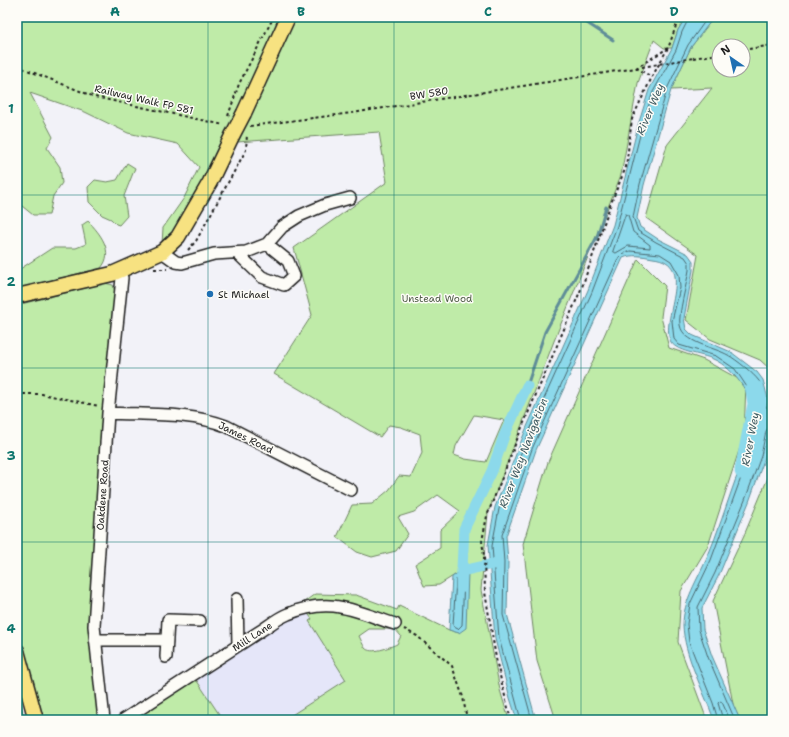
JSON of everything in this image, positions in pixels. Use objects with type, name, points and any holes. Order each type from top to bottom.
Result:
[{"type":"main road","points":[[17,296],[112,274],[162,252],[178,237],[210,182],[228,131],[246,119],[288,17]]},
{"type":"main road","points":[[17,652],[36,720]]},
{"type":"street","points":[[162,252],[176,262],[182,263],[214,254],[246,252],[267,244],[282,227],[299,216],[350,198]]},
{"type":"street","points":[[237,253],[262,277],[284,285],[294,276],[288,261],[267,244]]},
{"type":"street","name":"Oakdene Road","points":[[104,720],[94,626],[108,410],[122,278],[119,270]]},
{"type":"street","name":"James Road","points":[[108,410],[194,417],[211,420],[238,432],[351,490]]},
{"type":"street","points":[[237,599],[238,645]]},
{"type":"street","name":"Mill Lane","points":[[122,720],[287,614],[317,605],[333,605],[344,607],[395,624]]},
{"type":"street","points":[[166,657],[168,620],[200,621]]},
{"type":"street","points":[[95,640],[166,640]]},
{"type":"path","points":[[228,131],[240,84],[273,17]]},
{"type":"path","points":[[511,720],[497,664],[485,592],[482,541],[487,516],[520,432],[582,287],[611,204],[626,167],[632,119],[652,77],[670,46],[678,20],[681,17]]},
{"type":"path","points":[[751,49],[772,45]]},
{"type":"path","points":[[652,77],[636,68],[670,46]]},
{"type":"path","name":"BW 580","points":[[246,119],[352,113],[711,55]]},
{"type":"path","name":"Railway Walk FP 581","points":[[17,66],[95,97],[228,131]]},
{"type":"path","points":[[17,394],[42,394],[108,410]]},
{"type":"path","points":[[395,624],[417,636],[452,666],[463,697],[467,720]]},
{"type":"path","points":[[193,720],[205,715],[216,720]]},
{"type":"shaded area","points":[[306,611],[335,653],[431,720],[223,720],[195,678],[286,620]]},
{"type":"green space","points":[[17,17],[279,17],[223,146],[176,228],[162,244],[163,228],[184,198],[199,167],[178,144],[128,133],[85,112],[30,93],[53,137],[47,148],[60,167],[62,183],[53,196],[49,215],[33,215],[17,202]]},
{"type":"green space","name":"Unstead Wood","points":[[294,17],[686,17],[678,30],[672,48],[664,48],[654,40],[638,83],[621,175],[554,341],[488,513],[481,590],[500,690],[509,720],[284,720],[346,680],[309,621],[312,619],[306,611],[304,602],[315,594],[356,595],[397,610],[399,606],[449,630],[459,633],[458,573],[439,585],[424,586],[415,564],[440,548],[440,530],[460,511],[438,495],[414,512],[398,517],[408,534],[396,551],[372,557],[357,552],[337,537],[352,505],[372,504],[389,490],[399,476],[411,477],[422,453],[420,434],[401,427],[389,425],[380,437],[274,374],[312,315],[294,248],[387,182],[379,132],[237,142]],"holes":[[[474,415],[504,420],[486,462],[465,459],[454,455],[456,446]],[[369,629],[395,629],[401,636],[397,644],[372,651],[365,648],[359,636]]]},
{"type":"green space","points":[[714,17],[772,17],[772,371],[760,360],[710,339],[686,320],[698,255],[646,218],[667,145],[712,88],[671,90],[691,47]]},
{"type":"green space","points":[[127,163],[135,168],[124,196],[127,216],[119,225],[102,215],[89,202],[88,187],[95,180],[107,182],[117,180]]},
{"type":"green space","points":[[88,221],[101,237],[106,249],[107,256],[101,268],[17,289],[17,271],[52,248],[76,248],[86,244],[82,225]]},
{"type":"green space","points":[[638,259],[665,286],[661,317],[669,348],[704,360],[746,383],[744,435],[708,546],[681,591],[678,642],[707,720],[556,720],[537,661],[523,544],[548,462]]},
{"type":"green space","points":[[105,283],[113,285],[116,295],[100,480],[99,720],[41,720],[17,629],[17,305]]},
{"type":"green space","points":[[772,468],[772,720],[741,720],[734,709],[713,601],[745,533]]},
{"type":"green space","points":[[195,678],[223,720],[130,720]]},
{"type":"green space","points":[[17,691],[25,720],[17,720]]},
{"type":"water","name":"River Wey Navigation","points":[[686,17],[714,17],[691,47],[671,90],[644,185],[637,218],[640,227],[658,239],[688,254],[693,261],[693,270],[684,318],[686,329],[692,335],[731,352],[757,372],[763,380],[772,414],[772,422],[765,457],[749,502],[719,575],[702,608],[703,629],[712,656],[740,720],[714,720],[687,649],[683,625],[685,607],[688,599],[707,558],[735,481],[754,436],[756,429],[755,415],[743,386],[729,370],[721,363],[713,359],[682,350],[670,340],[668,330],[675,292],[673,270],[666,262],[653,258],[634,256],[623,258],[536,450],[506,536],[508,562],[507,614],[536,720],[517,720],[495,639],[488,545],[495,507],[526,429],[588,290],[613,225],[639,122],[649,90],[672,48],[678,30]]},
{"type":"water","points":[[458,573],[468,573],[466,628],[459,633],[449,630],[452,577]]},
{"type":"waterway","points":[[578,17],[613,40]]},
{"type":"waterway","points":[[527,386],[545,332],[597,237],[606,207]]},
{"type":"waterway","points":[[461,588],[464,529],[492,471],[504,436],[527,386]]},
{"type":"waterway","name":"River Wey","points":[[744,471],[757,404],[755,390]]},
{"type":"waterway","points":[[462,571],[493,564]]},
{"type":"place","name":"St Michael","points":[[210,294]]}]
